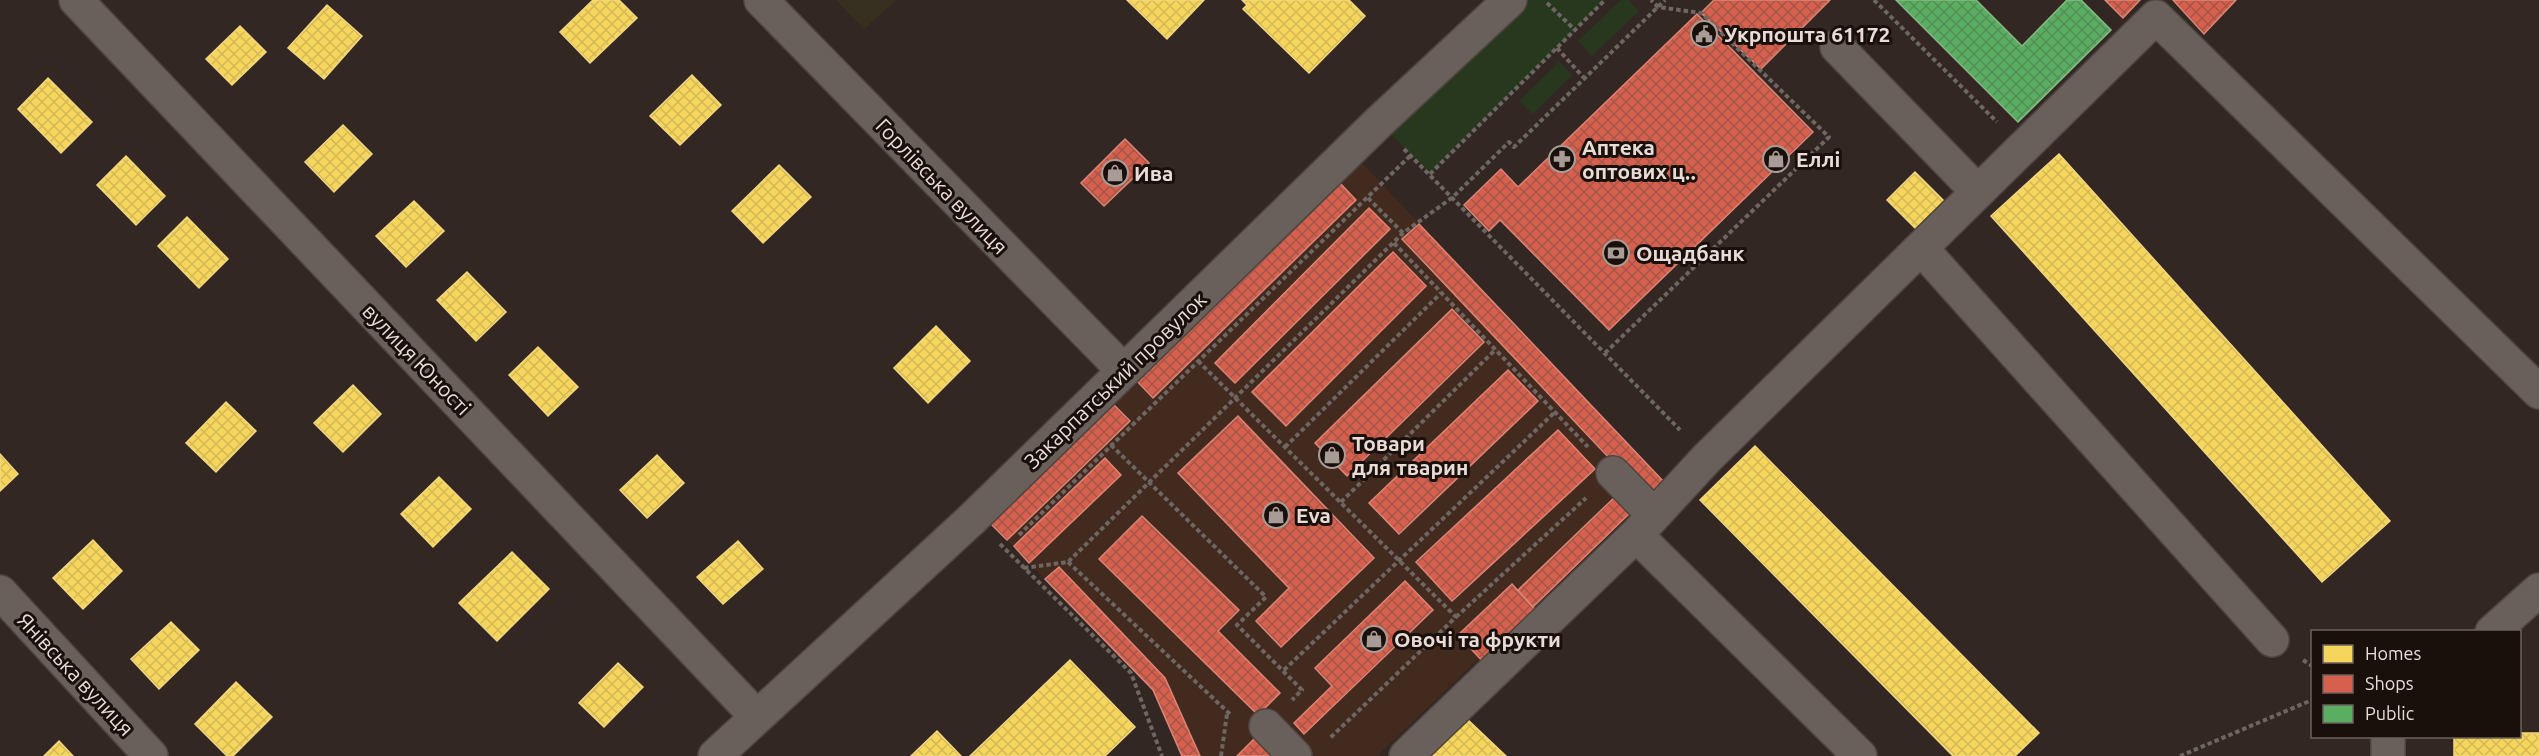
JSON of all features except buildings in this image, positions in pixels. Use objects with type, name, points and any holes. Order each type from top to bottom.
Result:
[{"type":"street","name":"вулиця Юності","points":[[76,0],[757,717]]},
{"type":"street","name":"Горлівська вулиця","points":[[761,0],[1124,371]]},
{"type":"street","name":"Закарпатський провулок","points":[[716,756],[973,518],[1379,122],[1510,0]]},
{"type":"street","points":[[1406,756],[1645,525],[1707,458],[2156,17],[2539,392]]},
{"type":"street","points":[[1837,47],[1978,192]]},
{"type":"street","points":[[1921,248],[2272,640]]},
{"type":"street","points":[[1613,473],[1645,525],[1860,756]]},
{"type":"street","points":[[2494,630],[2539,590]]},
{"type":"street","name":"Янівська вулиця","points":[[0,592],[152,756]]},
{"type":"street","points":[[1266,726],[1295,756]]},
{"type":"street","points":[[2388,738],[2388,756]]},
{"type":"path","points":[[1544,0],[1575,30]]},
{"type":"path","points":[[1431,174],[1605,0]]},
{"type":"path","points":[[1605,354],[1829,137],[1701,13],[1658,7],[1651,0]]},
{"type":"path","points":[[1024,568],[1068,562],[1403,233],[1453,197],[1509,142],[1514,147],[1665,0]]},
{"type":"path","points":[[1874,0],[2023,147]]},
{"type":"path","points":[[1557,48],[1584,78]]},
{"type":"path","points":[[1379,122],[1707,458]]},
{"type":"path","points":[[1019,534],[1411,155]]},
{"type":"path","points":[[1368,198],[1403,233]]},
{"type":"path","points":[[1328,740],[1456,617],[1613,473],[1394,243]]},
{"type":"path","points":[[1285,447],[1441,293]]},
{"type":"path","points":[[1341,502],[1496,350]]},
{"type":"path","points":[[1198,361],[1456,617]]},
{"type":"path","points":[[1284,670],[1555,412]]},
{"type":"path","points":[[1068,562],[1227,714],[1266,726],[1302,690],[1237,625],[1266,597],[1111,445]]},
{"type":"path","points":[[973,518],[1131,673],[1162,756]]},
{"type":"path","points":[[2180,756],[2311,701]]},
{"type":"path","points":[[1221,756],[1227,714]]},
{"type":"shaded area","points":[[836,0],[896,0],[864,29]]},
{"type":"shaded area","points":[[1361,162],[1664,482],[1377,756],[1182,756],[1153,690],[1007,540],[1113,404]]},
{"type":"green space","points":[[1510,0],[1605,0],[1430,174],[1379,122]]},
{"type":"green space","points":[[1621,0],[1628,0],[1639,11],[1592,56],[1578,41]]},
{"type":"green space","points":[[1559,62],[1572,75],[1533,114],[1519,101]]},
{"type":"place","name":"Укрпошта 61172","points":[[1704,34]]},
{"type":"place","name":"Аптека оптових ц‥","points":[[1562,159]]},
{"type":"place","name":"Еллі","points":[[1776,159]]},
{"type":"place","name":"Ива","points":[[1115,173]]},
{"type":"place","name":"Ощадбанк","points":[[1616,253]]},
{"type":"place","name":"Товари для тварин","points":[[1332,455]]},
{"type":"place","name":"Eva","points":[[1276,515]]},
{"type":"place","name":"Овочі та фрукти","points":[[1374,639]]}]
